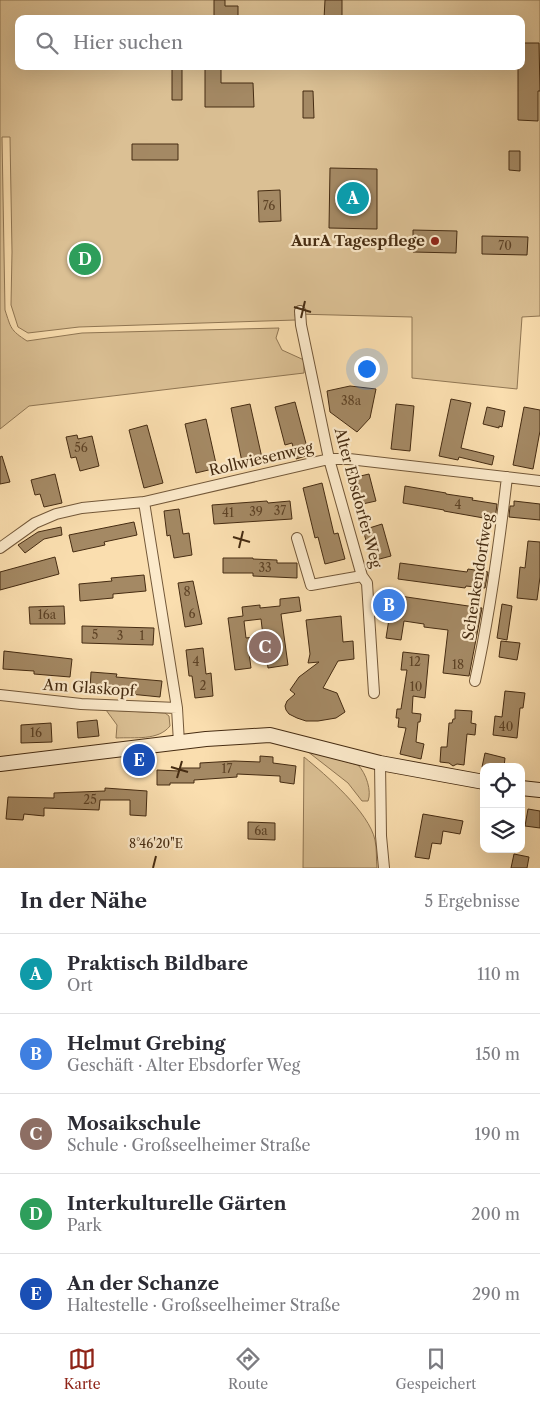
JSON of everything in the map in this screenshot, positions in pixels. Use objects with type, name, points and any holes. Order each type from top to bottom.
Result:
[{"type":"main road","points":[[0,764],[206,739],[270,735],[380,763],[480,781]]},
{"type":"main road","points":[[525,788],[540,790]]},
{"type":"street","name":"Alter Ebsdorfer Weg","points":[[300,311],[301,325],[329,459],[362,576],[367,583],[374,693]]},
{"type":"street","name":"Rollwiesenweg","points":[[0,548],[35,523],[56,514],[82,508],[144,502],[329,459],[349,459],[540,481]]},
{"type":"street","name":"Schenkendorfweg","points":[[475,681],[498,550],[507,477]]},
{"type":"street","points":[[144,502],[177,708],[180,743]]},
{"type":"street","points":[[297,538],[311,585],[362,576]]},
{"type":"street","name":"Am Glaskopf","points":[[0,695],[81,704],[177,708]]},
{"type":"street","points":[[380,763],[381,836],[384,868]]},
{"type":"shaded area","points":[[0,0],[540,0],[540,316],[522,317],[517,389],[412,378],[412,317],[295,314],[296,320],[79,327],[28,333],[18,327],[11,305],[10,137],[2,137],[5,310],[10,325],[17,334],[27,341],[82,333],[279,328],[276,338],[282,350],[304,360],[304,373],[29,406],[0,429]]},
{"type":"shaded area","points":[[106,710],[165,713],[169,716],[170,726],[165,731],[153,736],[116,738],[117,725]]},
{"type":"shaded area","points":[[307,751],[358,765],[368,782],[368,801],[362,801],[348,783]]},
{"type":"shaded area","points":[[304,757],[346,795],[364,818],[375,840],[377,868],[303,868]]},
{"type":"building","points":[[214,0],[225,0],[225,6],[238,6],[238,15],[214,15]]},
{"type":"building","points":[[325,0],[342,0],[342,15],[324,15]]},
{"type":"building","points":[[525,43],[539,43],[540,91],[538,91],[538,121],[518,120],[518,70],[525,70]]},
{"type":"building","points":[[172,70],[182,70],[182,100],[172,100]]},
{"type":"building","points":[[205,70],[221,70],[221,83],[253,83],[254,107],[205,107]]},
{"type":"building","points":[[303,91],[313,91],[314,118],[303,118]]},
{"type":"building","points":[[132,144],[178,144],[178,160],[132,160]]},
{"type":"building","points":[[509,151],[520,151],[520,171],[509,170]]},
{"type":"building","points":[[330,168],[377,169],[377,229],[329,228]]},
{"type":"building","points":[[280,190],[281,221],[259,222],[258,191]]},
{"type":"building","name":"AurA Tagespflege","points":[[413,230],[457,231],[456,253],[413,252]]},
{"type":"building","points":[[482,236],[528,237],[527,255],[482,254]]},
{"type":"building","points":[[350,386],[376,389],[370,418],[357,432],[330,412],[327,391]]},
{"type":"building","points":[[451,399],[471,403],[461,448],[494,456],[492,465],[459,457],[458,460],[439,456]]},
{"type":"building","points":[[295,402],[309,455],[296,459],[292,443],[285,445],[275,407]]},
{"type":"building","points":[[250,404],[262,458],[242,462],[231,408]]},
{"type":"building","points":[[396,404],[414,406],[410,451],[391,449]]},
{"type":"building","points":[[487,407],[505,411],[502,427],[483,424]]},
{"type":"building","points":[[524,407],[540,410],[540,431],[533,469],[513,465]]},
{"type":"building","points":[[206,419],[217,468],[196,473],[185,424]]},
{"type":"building","points":[[147,425],[163,483],[144,488],[129,430]]},
{"type":"building","points":[[77,435],[78,439],[92,436],[99,466],[80,471],[76,457],[71,458],[66,437]]},
{"type":"building","points":[[2,456],[10,482],[0,484],[0,457]]},
{"type":"building","points":[[55,474],[62,503],[44,507],[40,494],[35,495],[31,480]]},
{"type":"building","points":[[369,474],[376,501],[358,505],[352,478]]},
{"type":"building","points":[[322,483],[334,534],[338,533],[345,559],[325,564],[318,537],[315,538],[303,488]]},
{"type":"building","points":[[405,486],[497,504],[495,520],[403,503]]},
{"type":"building","points":[[267,501],[268,503],[290,501],[292,519],[214,524],[212,505]]},
{"type":"building","points":[[514,501],[540,504],[540,520],[509,517],[510,506],[514,506]]},
{"type":"building","points":[[179,509],[183,534],[189,533],[192,555],[174,558],[170,535],[167,536],[164,511]]},
{"type":"building","points":[[134,522],[137,535],[104,542],[105,545],[73,552],[69,535]]},
{"type":"building","points":[[382,524],[391,556],[372,561],[363,530]]},
{"type":"building","points":[[61,527],[62,535],[44,539],[25,553],[18,545],[38,532]]},
{"type":"building","points":[[528,541],[540,542],[540,577],[537,600],[517,598],[520,567],[525,568]]},
{"type":"building","points":[[55,557],[59,574],[0,590],[0,572]]},
{"type":"building","points":[[223,558],[253,558],[277,560],[277,563],[297,563],[297,578],[253,576],[253,573],[223,573]]},
{"type":"building","points":[[400,563],[467,572],[468,569],[488,572],[485,588],[466,586],[465,588],[398,579]]},
{"type":"building","points":[[144,575],[146,591],[113,594],[113,598],[80,601],[79,584],[112,581],[111,578]]},
{"type":"building","points":[[193,581],[202,624],[185,627],[178,583]]},
{"type":"building","points":[[386,594],[482,608],[469,676],[443,673],[448,630],[424,627],[424,624],[404,621],[401,640],[386,638],[389,619],[383,619]]},
{"type":"building","points":[[299,597],[301,611],[281,614],[288,665],[268,668],[266,651],[249,653],[251,668],[235,670],[228,618],[243,616],[242,607],[260,605],[260,608],[280,606],[280,599]],"holes":[[[261,619],[263,636],[246,638],[244,621]]]},
{"type":"building","points":[[502,604],[512,606],[507,640],[497,638]]},
{"type":"building","points":[[64,606],[65,624],[30,624],[29,607]]},
{"type":"building","points":[[341,616],[343,642],[353,641],[354,659],[338,661],[323,688],[337,693],[345,712],[336,718],[318,721],[306,721],[297,718],[289,714],[285,706],[287,701],[295,694],[290,690],[299,677],[319,662],[308,663],[310,654],[306,620]]},
{"type":"building","points":[[82,626],[154,628],[153,645],[82,643]]},
{"type":"building","points":[[501,641],[520,643],[517,660],[499,657]]},
{"type":"building","points":[[203,648],[206,674],[211,673],[213,696],[195,698],[192,676],[189,676],[186,650]]},
{"type":"building","points":[[4,651],[72,659],[70,677],[34,674],[34,671],[3,669]]},
{"type":"building","points":[[403,652],[429,655],[425,698],[413,696],[412,713],[421,714],[420,722],[418,722],[416,742],[424,744],[421,759],[400,754],[406,728],[398,727],[399,718],[396,718],[397,709],[401,709],[407,670],[401,670]]},
{"type":"building","points":[[91,672],[117,674],[116,677],[162,681],[160,697],[90,690]]},
{"type":"building","points":[[505,691],[525,693],[523,708],[520,708],[517,738],[493,735],[495,716],[502,717]]},
{"type":"building","points":[[455,710],[472,711],[471,723],[476,724],[475,735],[467,734],[464,765],[457,764],[453,766],[449,763],[440,762],[441,747],[447,747],[449,723],[452,723],[453,719],[455,719]]},
{"type":"building","points":[[97,720],[99,736],[78,738],[77,722]]},
{"type":"building","points":[[51,723],[52,742],[21,743],[21,725]]},
{"type":"building","points":[[485,753],[505,758],[504,763],[483,763]]},
{"type":"building","points":[[260,756],[273,757],[273,763],[296,766],[294,784],[280,782],[280,776],[237,774],[237,777],[194,780],[194,783],[157,785],[157,770],[179,771],[179,768],[200,768],[200,763],[260,762]]},
{"type":"building","points":[[105,788],[147,791],[146,816],[130,815],[130,800],[100,800],[99,810],[44,808],[44,816],[24,814],[23,820],[6,819],[8,797],[54,798],[54,793],[105,791]]},
{"type":"building","points":[[528,809],[540,811],[540,828],[525,826]]},
{"type":"building","points":[[423,814],[463,821],[460,834],[443,831],[441,844],[432,843],[429,859],[415,857]]},
{"type":"building","points":[[248,822],[275,823],[275,840],[248,839]]},
{"type":"building","points":[[514,854],[529,857],[527,868],[511,868]]},
{"type":"place","name":"Praktisch Bildbare","points":[[353,198]]},
{"type":"place","name":"AurA Tagespflege","points":[[435,241]]},
{"type":"place","name":"Interkulturelle Gärten","points":[[85,259]]},
{"type":"place","name":"Helmut Grebing","points":[[389,605]]},
{"type":"place","name":"Mosaikschule","points":[[265,647]]},
{"type":"place","name":"An der Schanze","points":[[139,760]]}]
